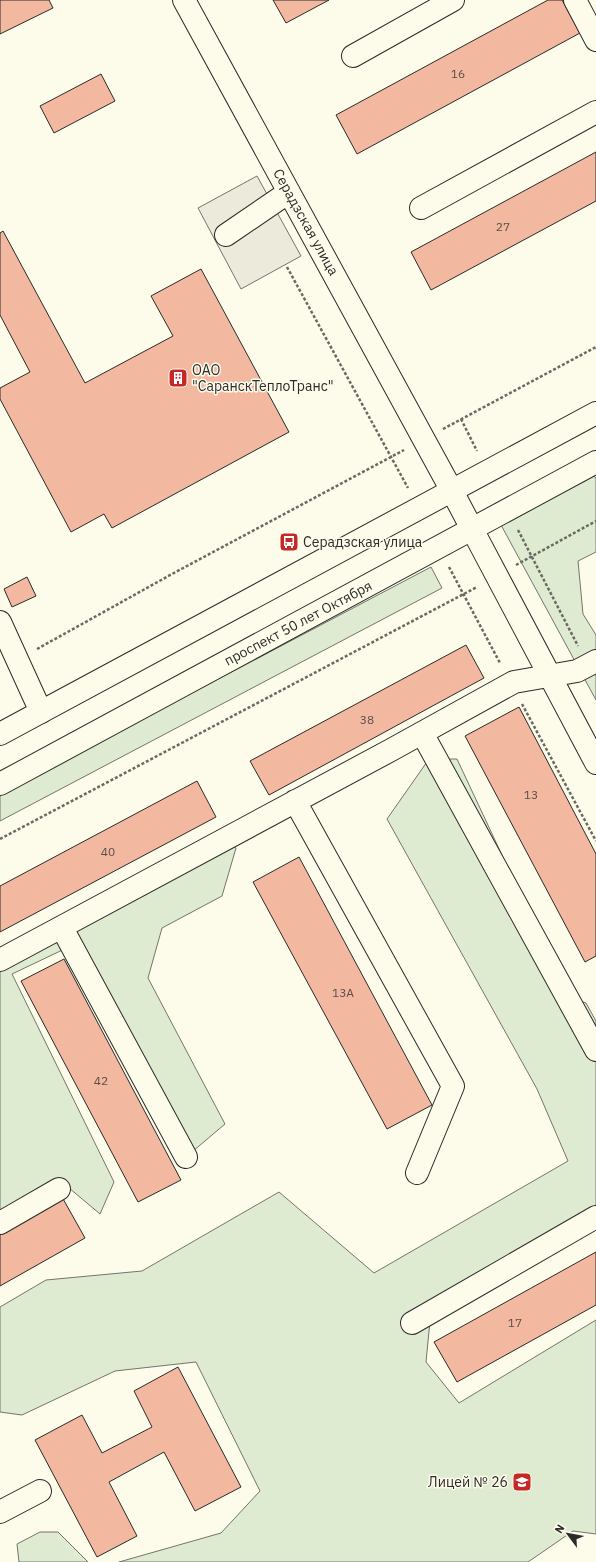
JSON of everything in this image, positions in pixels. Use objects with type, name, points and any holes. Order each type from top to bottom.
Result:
[{"type":"main road","name":"Серадзская улица","points":[[184,0],[425,439],[596,763]]},
{"type":"main road","points":[[353,56],[453,0]]},
{"type":"main road","points":[[575,0],[596,40]]},
{"type":"main road","points":[[421,208],[596,112]]},
{"type":"main road","points":[[226,235],[290,192]]},
{"type":"main road","points":[[0,734],[596,413]]},
{"type":"main road","name":"проспект 50 лет Октября","points":[[0,784],[596,462]]},
{"type":"main road","points":[[0,622],[41,712]]},
{"type":"main road","points":[[0,960],[422,733],[511,683],[577,671],[592,663]]},
{"type":"main road","points":[[422,733],[596,1050]]},
{"type":"main road","points":[[295,801],[453,1086],[417,1173]]},
{"type":"main road","points":[[62,928],[186,1157]]},
{"type":"main road","points":[[0,1222],[59,1189]]},
{"type":"main road","points":[[412,1323],[596,1217]]},
{"type":"main road","points":[[0,1512],[40,1491]]},
{"type":"path","points":[[287,267],[392,457],[418,509]]},
{"type":"path","points":[[17,660],[179,570],[392,457],[596,346]]},
{"type":"path","points":[[0,839],[497,576],[596,521]]},
{"type":"path","points":[[439,547],[596,841]]},
{"type":"path","points":[[531,556],[592,663]]},
{"type":"green space","points":[[592,475],[596,478],[596,552],[578,561],[583,614],[596,635],[596,700],[501,525]]},
{"type":"green space","points":[[431,567],[442,588],[0,821],[0,794]]},
{"type":"green space","points":[[429,759],[457,759],[568,996],[586,1003],[596,1021],[596,1226],[430,1321],[426,1362],[459,1403],[596,1320],[596,1534],[573,1531],[528,1562],[119,1562],[221,1533],[260,1491],[196,1362],[115,1371],[22,1415],[0,1412],[0,1307],[46,1280],[142,1271],[279,1192],[374,1273],[568,1161],[537,1089],[387,819]]},
{"type":"green space","points":[[215,833],[236,848],[222,896],[162,928],[148,978],[225,1124],[186,1157],[75,944],[12,974],[114,1182],[100,1214],[62,1182],[0,1214],[0,953]]},
{"type":"green space","points":[[40,1532],[58,1532],[88,1562],[19,1562],[17,1544]]},
{"type":"shaded area","points":[[257,176],[301,256],[241,289],[198,208]]},
{"type":"building","points":[[0,0],[49,0],[53,8],[0,34]]},
{"type":"building","points":[[273,0],[329,0],[286,23]]},
{"type":"building","points":[[548,0],[562,0],[580,33],[357,154],[336,115]]},
{"type":"building","points":[[101,74],[115,101],[54,133],[40,106]]},
{"type":"building","points":[[596,152],[596,201],[431,290],[411,252]]},
{"type":"building","name":"ОАО \"СаранскТеплоТранс\"","points":[[3,231],[85,383],[173,336],[151,296],[201,269],[289,432],[112,528],[104,514],[71,532],[0,399],[0,388],[30,372],[0,315],[0,233]]},
{"type":"building","points":[[27,577],[36,596],[12,607],[4,589]]},
{"type":"building","points":[[466,645],[484,678],[269,795],[250,761]]},
{"type":"building","points":[[519,707],[596,854],[596,956],[585,962],[465,736]]},
{"type":"building","points":[[197,781],[216,817],[0,932],[0,886]]},
{"type":"building","points":[[299,857],[432,1105],[387,1129],[253,882]]},
{"type":"building","points":[[64,959],[181,1180],[138,1202],[21,981]]},
{"type":"building","points":[[62,1197],[85,1238],[0,1286],[0,1231]]},
{"type":"building","points":[[596,1252],[596,1305],[457,1382],[434,1342]]},
{"type":"building","points":[[178,1367],[241,1487],[195,1511],[164,1452],[109,1482],[137,1536],[97,1557],[35,1440],[82,1415],[102,1453],[152,1427],[134,1391]]},
{"type":"place","name":"ОАО \"СаранскТеплоТранс\"","points":[[178,378]]},
{"type":"place","name":"Серадзская улица","points":[[289,542]]},
{"type":"place","name":"Лицей № 26","points":[[522,1482]]}]
